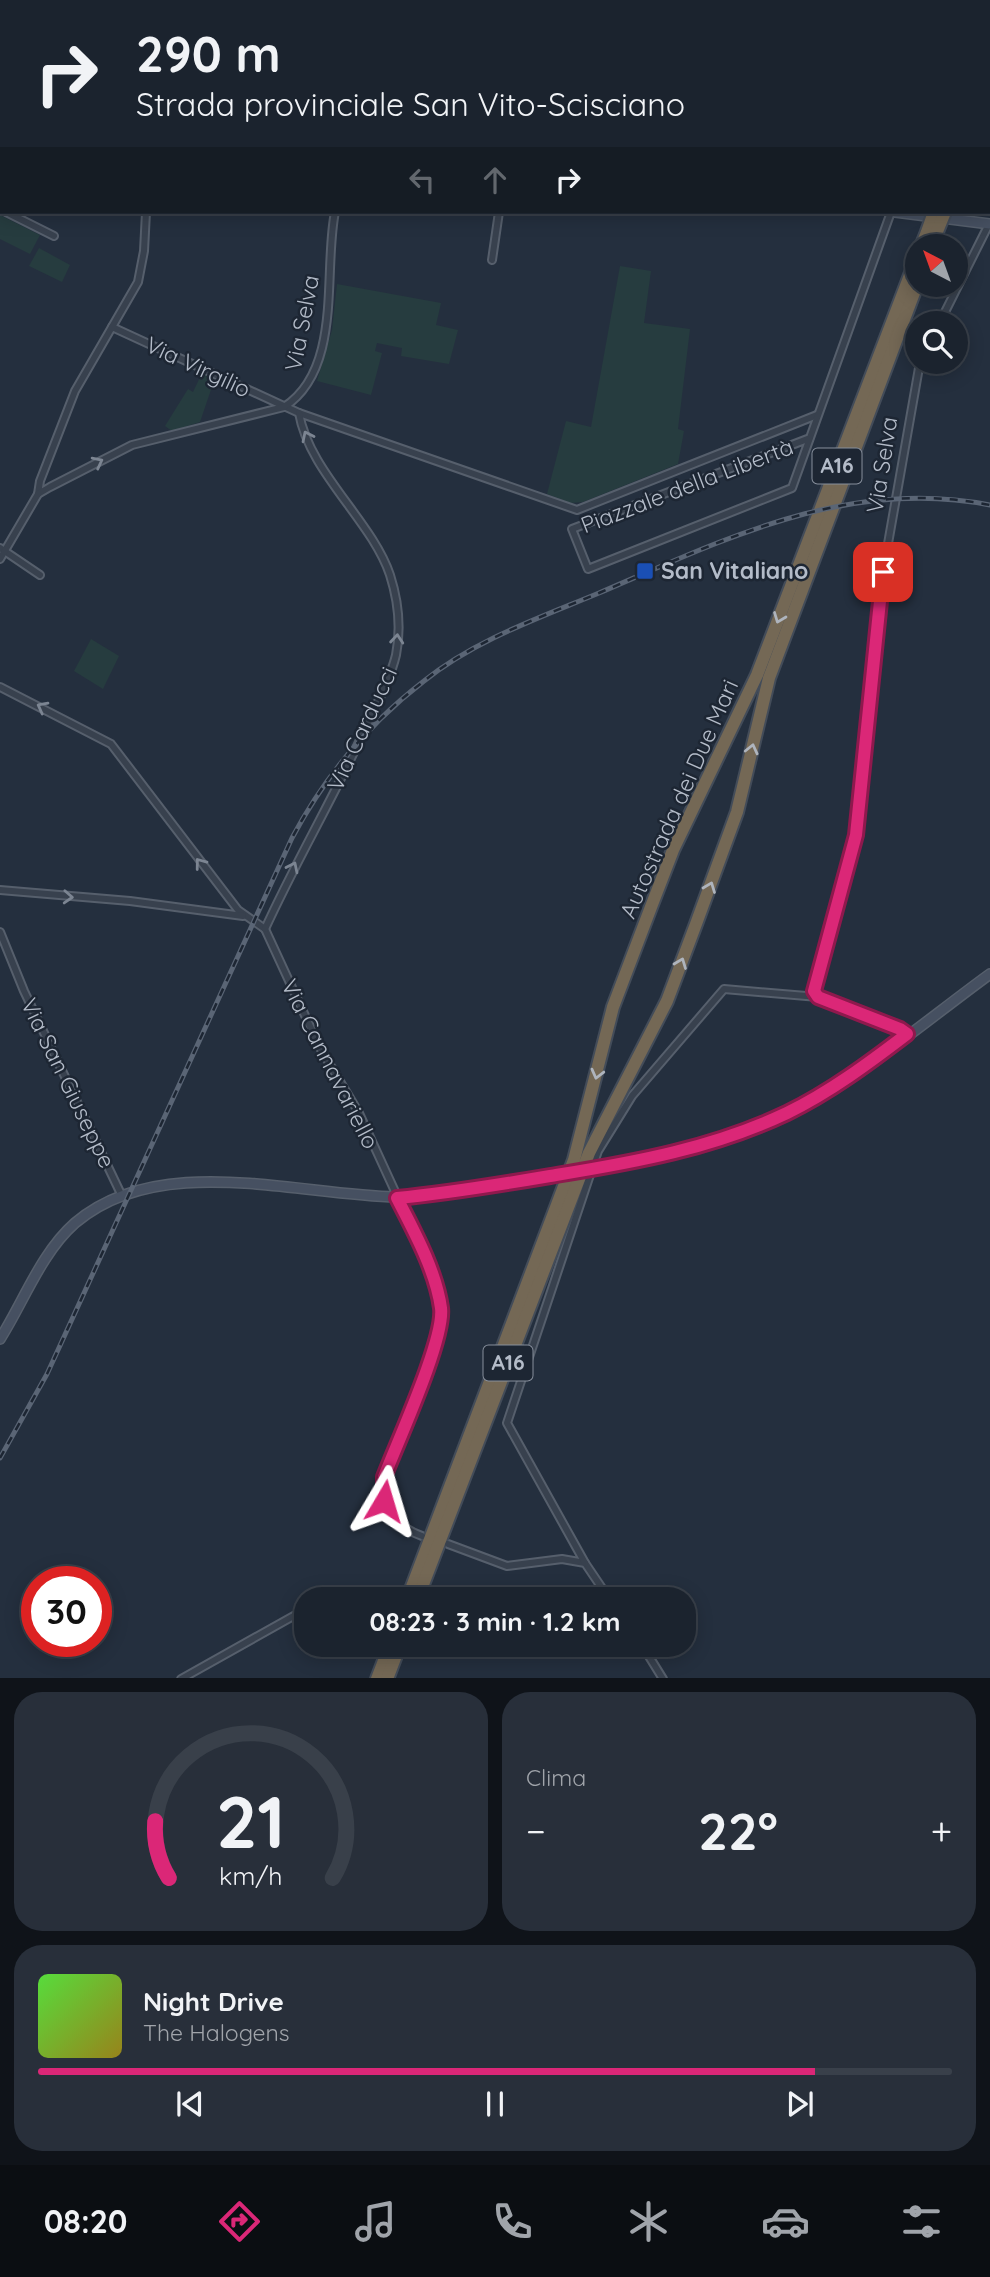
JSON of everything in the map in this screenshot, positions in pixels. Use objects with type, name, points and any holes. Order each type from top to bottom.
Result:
[{"type":"highway","points":[[929,214],[931,234]]},
{"type":"highway","points":[[934,234],[948,216]]},
{"type":"highway","name":"Autostrada dei Due Mari","points":[[412,1587],[574,1160],[613,1007],[646,919],[673,850],[757,675],[905,288]]},
{"type":"highway","name":"Autostrada dei Due Mari","points":[[423,1587],[589,1153],[667,1001],[737,812],[769,678],[912,298]]},
{"type":"highway","points":[[377,1678],[385,1657]]},
{"type":"highway","points":[[387,1678],[395,1657]]},
{"type":"street","points":[[11,214],[54,236]]},
{"type":"street","points":[[0,559],[2,549],[38,494],[40,481],[66,410],[138,282],[144,251],[146,214]]},
{"type":"street","name":"Via Selva","points":[[284,407],[311,383],[321,350],[332,271],[330,234],[335,214]]},
{"type":"street","points":[[492,260],[499,214]]},
{"type":"street","points":[[810,438],[892,214]]},
{"type":"street","points":[[929,214],[990,224],[946,311]]},
{"type":"street","name":"Via Virgilio","points":[[112,327],[284,407]]},
{"type":"street","name":"Via Selva","points":[[818,997],[814,986],[856,835],[883,572],[918,374]]},
{"type":"street","points":[[38,494],[132,445],[284,407],[577,510],[817,415]]},
{"type":"street","name":"Via Carducci","points":[[265,929],[294,865],[349,764],[389,677],[396,654],[399,618],[390,575],[374,543],[337,491],[306,435],[299,413]]},
{"type":"street","name":"Piazzale della Libertà","points":[[810,438],[792,488],[588,569],[572,529],[810,438]]},
{"type":"street","points":[[2,549],[40,575]]},
{"type":"street","points":[[0,687],[111,744],[243,916],[265,929]]},
{"type":"street","points":[[0,890],[130,901],[243,916]]},
{"type":"street","name":"Via Cannavariello","points":[[265,929],[299,1006],[359,1113],[426,1259],[441,1308],[440,1323],[383,1489],[387,1510],[395,1521],[422,1536]]},
{"type":"street","name":"Via San Giuseppe","points":[[0,932],[24,991],[121,1194]]},
{"type":"street","points":[[0,1339],[62,1236],[86,1214],[121,1194],[197,1182],[397,1198],[457,1192],[669,1155],[760,1125],[837,1085],[990,974]]},
{"type":"street","points":[[601,1587],[585,1563],[507,1423],[598,1151],[632,1096],[724,989],[818,997],[907,1034]]},
{"type":"street","points":[[448,1544],[508,1566],[562,1559],[585,1563]]},
{"type":"street","points":[[181,1678],[294,1616]]},
{"type":"street","points":[[650,1657],[663,1678]]},
{"type":"green space","points":[[0,215],[40,235],[30,254],[0,239]]},
{"type":"green space","points":[[39,248],[70,265],[62,282],[29,266]]},
{"type":"green space","points":[[620,266],[651,271],[644,323],[690,329],[678,429],[684,431],[678,464],[583,502],[570,503],[547,494],[566,421],[591,427]]},
{"type":"green space","points":[[337,284],[441,303],[436,325],[458,330],[449,364],[401,356],[402,348],[377,343],[375,351],[382,353],[371,395],[317,381],[332,330]]},
{"type":"green space","points":[[203,371],[215,378],[200,422],[172,431],[165,426],[188,389],[193,392]]},
{"type":"green space","points":[[91,639],[119,656],[103,689],[74,671]]},
{"type":"railway","points":[[0,1458],[47,1374],[292,838],[334,772],[384,715],[424,681],[464,653],[531,621],[741,534],[838,506],[887,499],[938,499],[990,505]]},
{"type":"place","name":"San Vitaliano","points":[[645,571]]},
{"type":"route","points":[[384,1501],[384,1477],[438,1336],[441,1308],[426,1259],[397,1198],[457,1192],[639,1162],[726,1138],[788,1112],[837,1085],[907,1034],[818,997],[814,991],[856,835],[883,572]]}]
